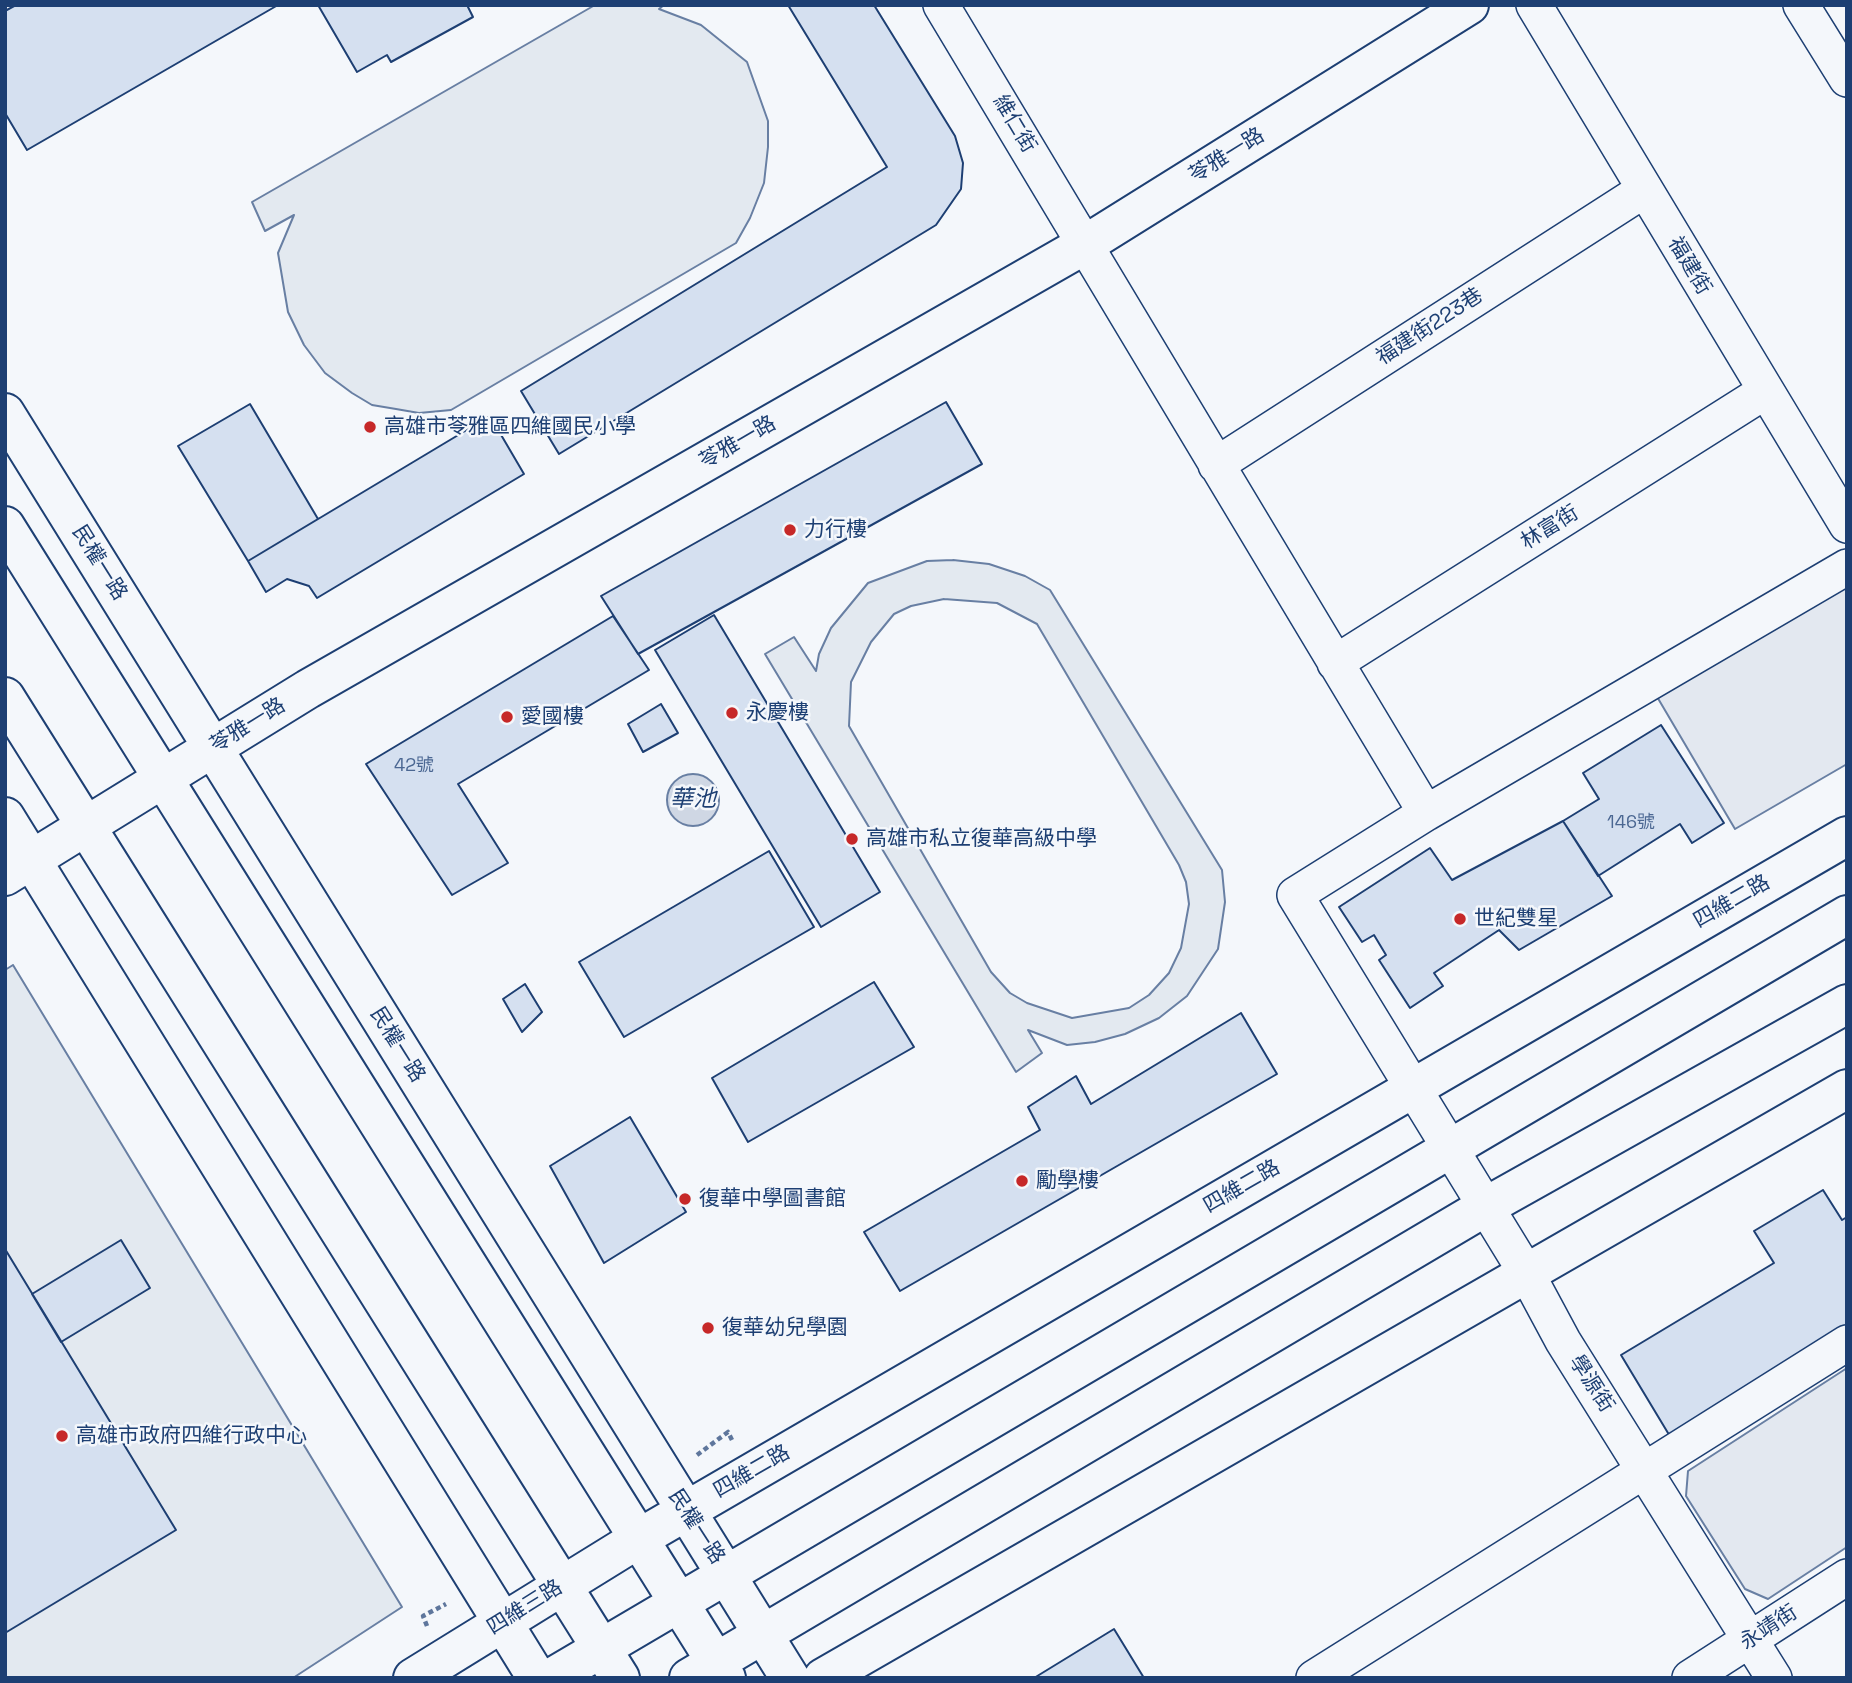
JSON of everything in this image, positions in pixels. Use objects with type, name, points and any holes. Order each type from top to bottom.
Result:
[{"type":"street","name":"維仁街","points":[[941,5],[1426,813]]},
{"type":"street","name":"苓雅一路","points":[[18,867],[308,689],[1086,244],[1469,5]]},
{"type":"street","name":"福建街","points":[[1534,5],[1764,392],[1847,525]]},
{"type":"street","points":[[1801,5],[1847,79]]},
{"type":"street","name":"福建街223巷","points":[[1216,465],[1644,190]]},
{"type":"street","name":"林富街","points":[[1335,663],[1764,392]]},
{"type":"street","name":"民權一路","points":[[5,412],[790,1678]]},
{"type":"street","points":[[5,526],[678,1601],[710,1672],[763,1634],[1485,1208],[1847,1004]]},
{"type":"street","points":[[1426,813],[1847,567]]},
{"type":"street","points":[[5,697],[610,1663]]},
{"type":"street","name":"學源街","points":[[1426,813],[1295,895],[1527,1274],[1563,1341],[1647,1470],[1774,1678]]},
{"type":"street","points":[[5,817],[18,867],[537,1678]]},
{"type":"street","name":"四維二路","points":[[638,1539],[1847,836]]},
{"type":"street","points":[[551,1678],[610,1663],[678,1601],[1847,915]]},
{"type":"street","points":[[823,1678],[1847,1089]]},
{"type":"street","points":[[1314,1678],[1847,1343]]},
{"type":"street","name":"四維三路","points":[[413,1678],[638,1539]]},
{"type":"street","name":"永靖街","points":[[1690,1678],[1847,1577]]},
{"type":"shaded area","points":[[595,5],[664,5],[659,9],[701,25],[747,62],[768,121],[764,183],[750,218],[736,243],[451,410],[419,413],[372,405],[325,373],[304,345],[288,312],[278,253],[294,215],[265,231],[252,202]]},
{"type":"shaded area","points":[[953,560],[989,564],[1025,576],[1050,590],[1222,870],[1225,902],[1218,949],[1187,996],[1159,1018],[1125,1034],[1095,1042],[1067,1045],[1028,1030],[1042,1053],[1016,1072],[765,654],[794,637],[816,671],[819,654],[831,628],[868,583],[927,561]],"holes":[[[944,599],[997,603],[1037,624],[1179,865],[1186,882],[1189,904],[1181,948],[1169,973],[1149,995],[1129,1008],[1072,1018],[1027,1003],[1010,993],[991,972],[849,726],[851,682],[871,642],[894,614],[911,606]]]},
{"type":"shaded area","points":[[1847,582],[1847,764],[1735,829],[1656,695]]},
{"type":"shaded area","points":[[13,965],[402,1607],[293,1678],[5,1678],[5,970]]},
{"type":"shaded area","points":[[1847,1368],[1847,1547],[1768,1599],[1745,1589],[1686,1496],[1688,1471]]},
{"type":"water","name":"華池","points":[[693,774],[703,776],[711,782],[717,790],[717,810],[711,818],[703,824],[693,826],[683,824],[675,818],[669,810],[667,800],[669,790],[675,782],[683,776]]},
{"type":"building","points":[[16,5],[278,5],[27,150],[5,113],[5,11]]},
{"type":"building","points":[[318,5],[467,5],[473,17],[391,62],[387,55],[357,72]]},
{"type":"building","points":[[788,5],[874,5],[955,136],[963,163],[961,189],[936,225],[559,454],[521,391],[887,167]]},
{"type":"building","name":"力行樓","points":[[946,402],[982,464],[638,654],[601,596]]},
{"type":"building","points":[[250,404],[318,519],[248,561],[178,446]]},
{"type":"building","points":[[490,416],[524,474],[317,598],[309,586],[287,579],[266,592],[248,561]]},
{"type":"building","name":"永慶樓","points":[[714,615],[880,892],[821,927],[655,650]]},
{"type":"building","name":"愛國樓","points":[[613,616],[649,670],[458,784],[508,863],[452,895],[366,764]]},
{"type":"building","points":[[661,704],[678,733],[643,752],[628,724]]},
{"type":"building","name":"世紀雙星","points":[[1661,725],[1724,823],[1692,843],[1680,824],[1598,876],[1563,821],[1599,799],[1583,773]]},
{"type":"building","name":"世紀雙星","points":[[1563,821],[1612,896],[1519,950],[1499,930],[1434,973],[1443,986],[1410,1008],[1379,960],[1386,955],[1374,935],[1362,942],[1339,907],[1430,848],[1452,880]]},
{"type":"building","points":[[769,851],[814,927],[624,1037],[579,962]]},
{"type":"building","points":[[874,982],[914,1047],[748,1142],[712,1078]]},
{"type":"building","points":[[525,984],[542,1012],[522,1032],[503,999]]},
{"type":"building","name":"勵學樓","points":[[1241,1013],[1277,1074],[900,1291],[864,1232],[1040,1130],[1028,1107],[1076,1076],[1091,1104]]},
{"type":"building","points":[[630,1117],[686,1212],[604,1263],[550,1166]]},
{"type":"building","points":[[1823,1190],[1842,1220],[1847,1217],[1847,1333],[1671,1438],[1621,1355],[1774,1263],[1754,1231]]},
{"type":"building","points":[[121,1240],[150,1288],[61,1342],[32,1294]]},
{"type":"building","name":"高雄市政府四維行政中心","points":[[5,1249],[176,1530],[5,1633]]},
{"type":"building","points":[[1114,1629],[1144,1678],[1034,1678]]},
{"type":"place","name":"高雄市苓雅區四維國民小學","points":[[370,427]]},
{"type":"place","name":"力行樓","points":[[790,530]]},
{"type":"place","name":"永慶樓","points":[[732,713]]},
{"type":"place","name":"愛國樓","points":[[507,717]]},
{"type":"place","name":"高雄市私立復華高級中學","points":[[852,839]]},
{"type":"place","name":"世紀雙星","points":[[1460,919]]},
{"type":"place","name":"勵學樓","points":[[1022,1181]]},
{"type":"place","name":"復華中學圖書館","points":[[685,1199]]},
{"type":"place","name":"復華幼兒學園","points":[[708,1328]]},
{"type":"place","name":"高雄市政府四維行政中心","points":[[62,1436]]}]
